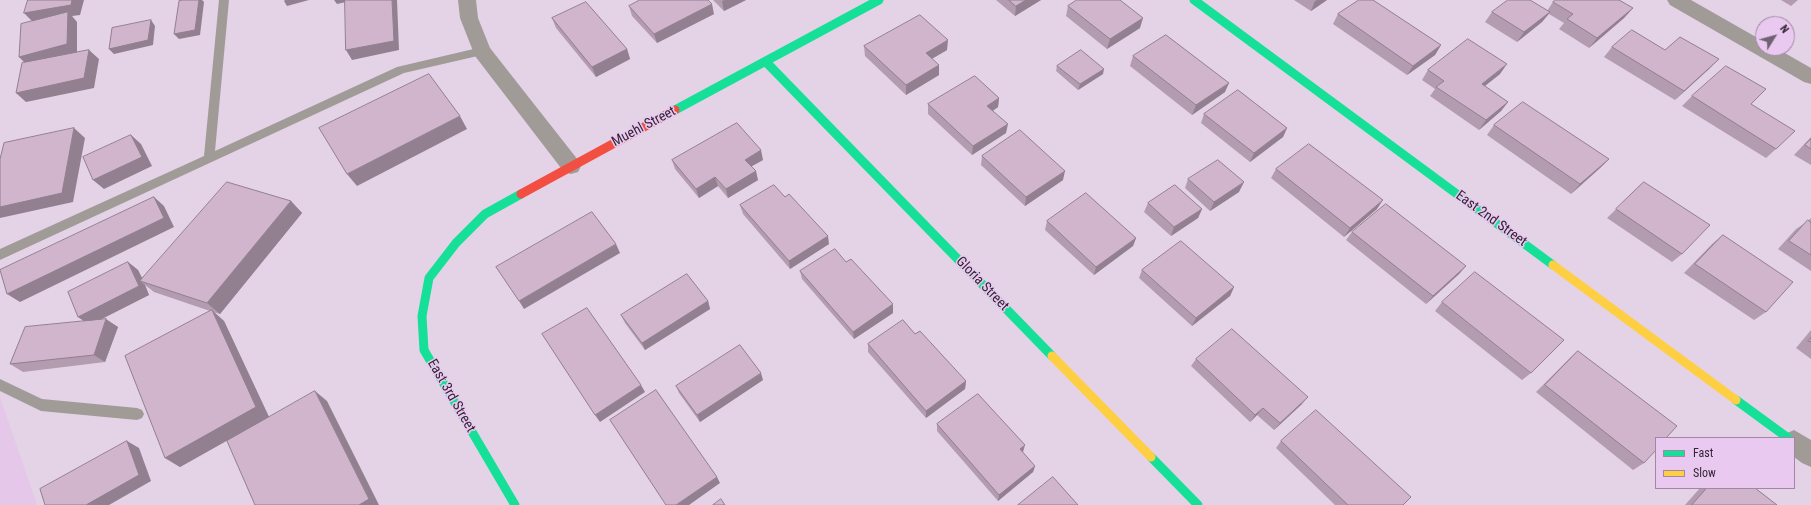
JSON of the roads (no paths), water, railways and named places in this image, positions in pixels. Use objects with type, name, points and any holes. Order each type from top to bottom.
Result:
[{"type":"street","points":[[467,0],[469,18],[482,51],[571,166]]},
{"type":"street","name":"Muehl Street","points":[[428,278],[456,243],[486,214],[571,166],[879,0]]},
{"type":"street","name":"East 2nd Street","points":[[1194,0],[1787,437]]},
{"type":"street","points":[[1676,0],[1811,77]]},
{"type":"street","name":"Gloria Street","points":[[766,62],[1198,505]]},
{"type":"street","name":"East 3rd Street","points":[[428,278],[422,316],[424,350],[514,505]]},
{"type":"street","points":[[1795,443],[1811,455]]},
{"type":"lane","points":[[209,158],[224,0]]},
{"type":"lane","points":[[0,255],[402,70],[482,51]]},
{"type":"lane","points":[[0,385],[41,405],[137,414]]}]
